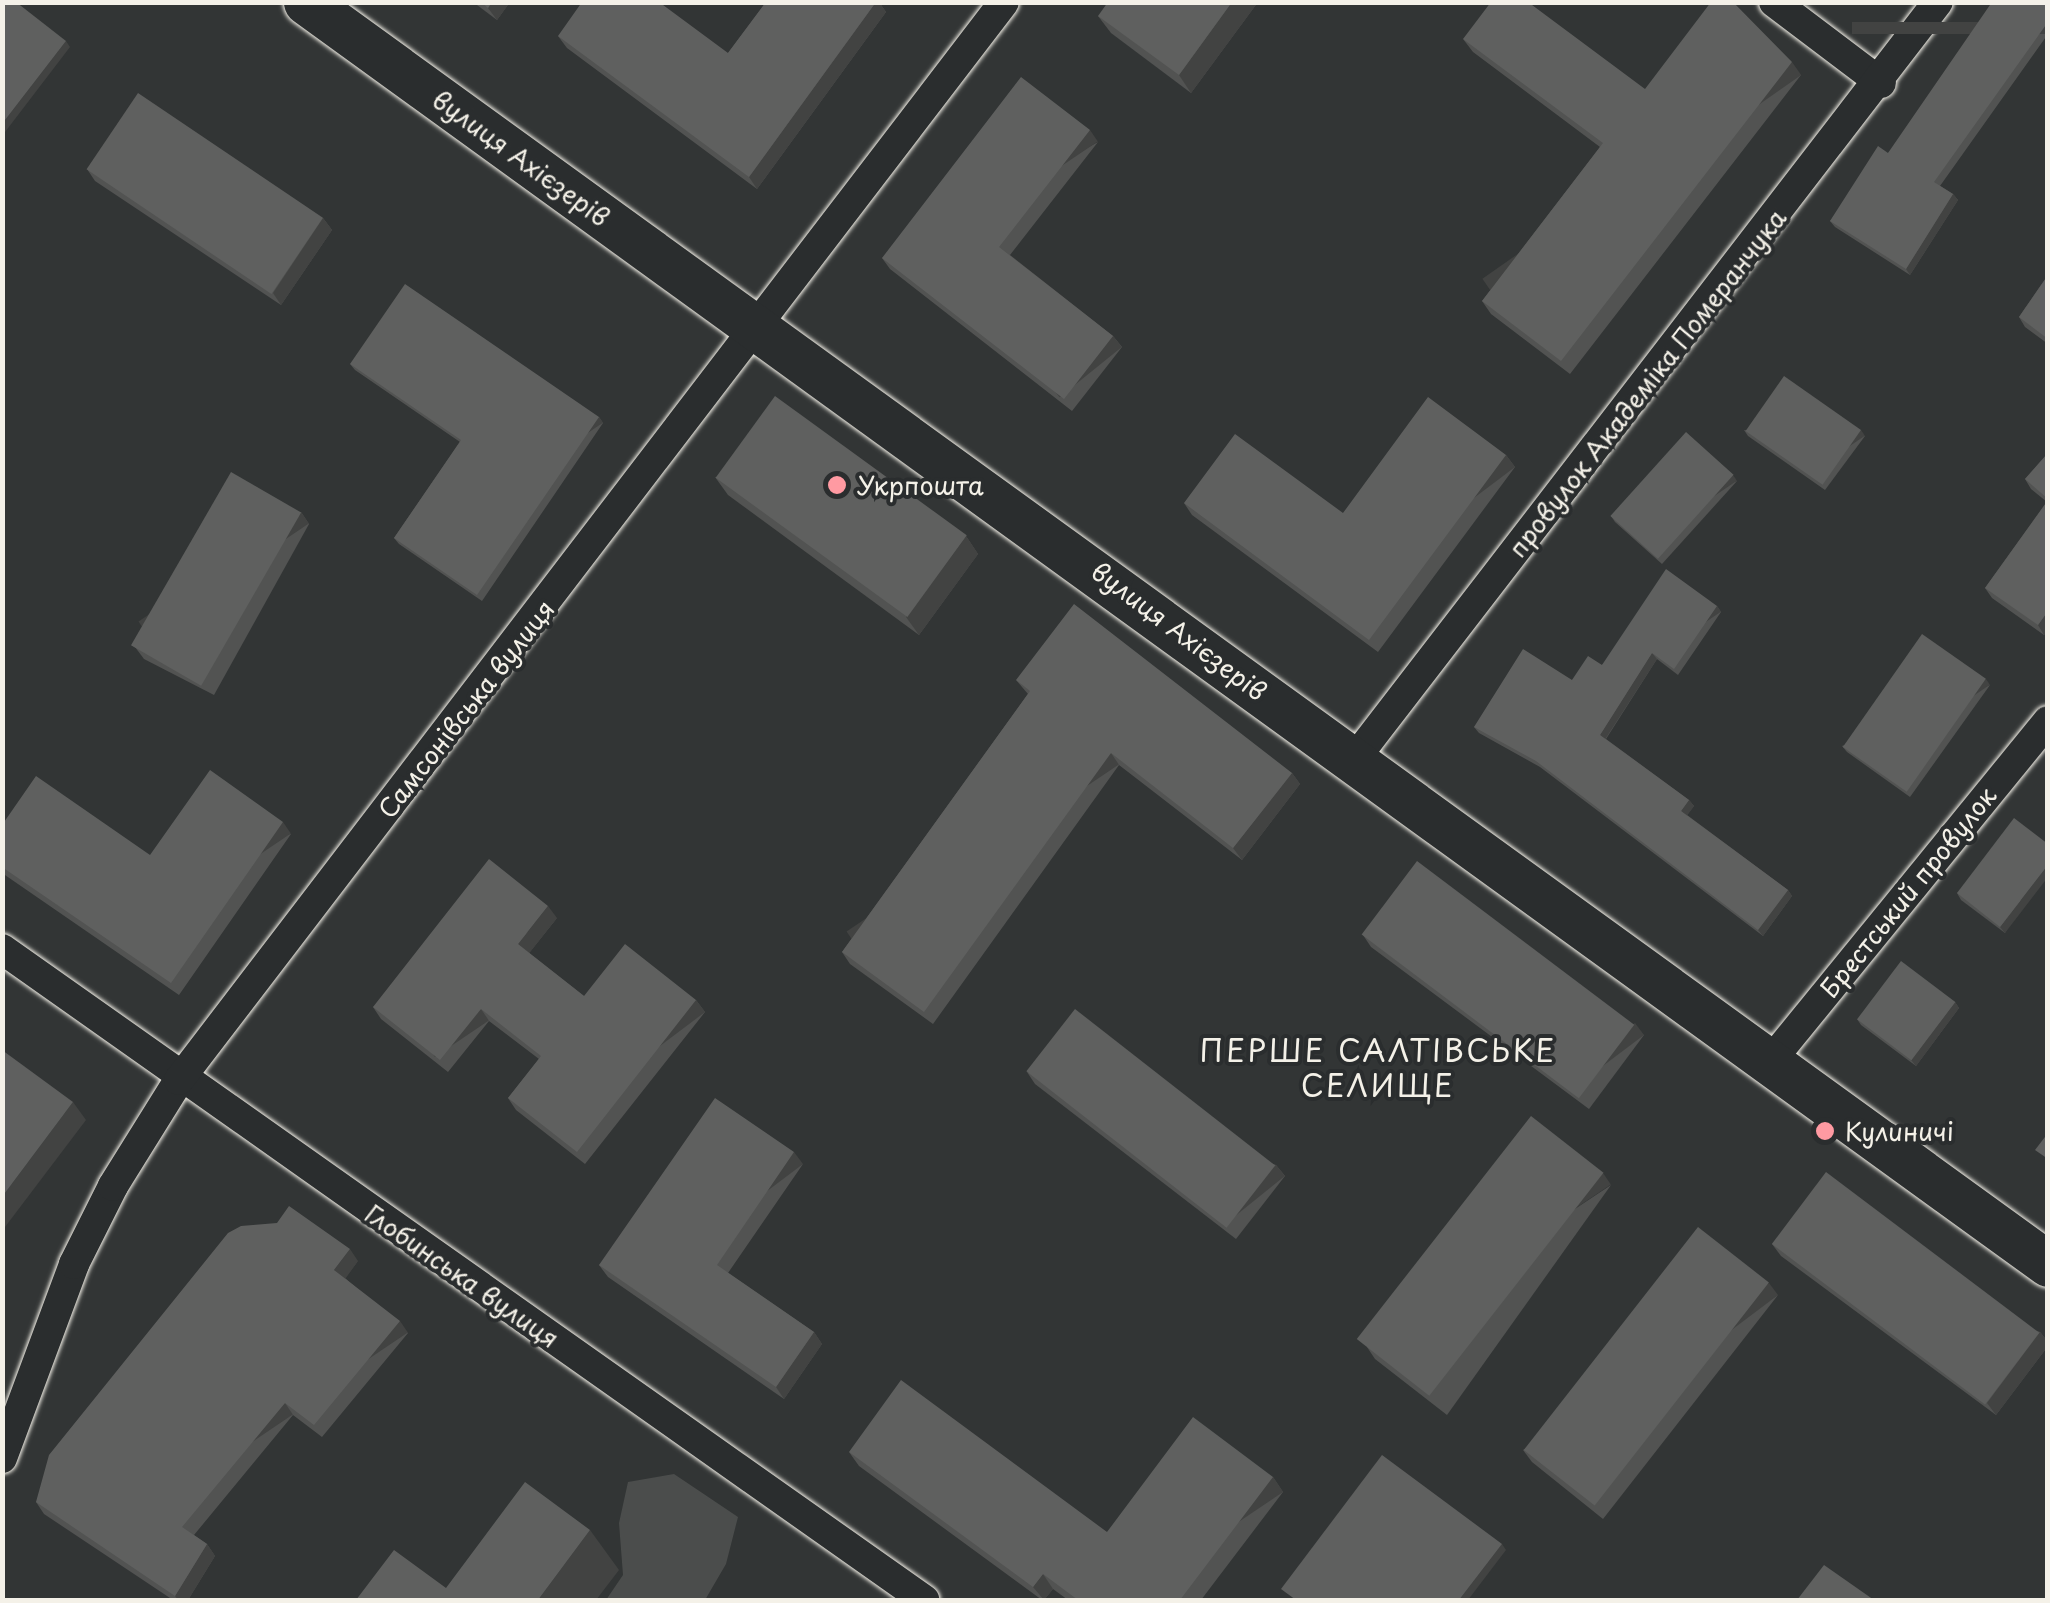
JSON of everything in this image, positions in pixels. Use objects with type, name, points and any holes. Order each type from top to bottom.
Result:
[{"type":"main road","name":"вулиця Ахієзерів","points":[[306,2],[2048,1264]]},
{"type":"street","name":"Самсонівська вулиця","points":[[2,1458],[74,1264],[112,1186],[180,1080],[759,330],[1004,2]]},
{"type":"street","points":[[1774,2],[1881,83]]},
{"type":"street","name":"провулок Академіка Померанчука","points":[[1353,761],[1881,83],[1938,2]]},
{"type":"street","name":"Брестський провулок","points":[[1769,1063],[2048,721]]},
{"type":"street","name":"Глобинська вулиця","points":[[2,948],[180,1080],[924,1600]]},
{"type":"shaded area","points":[[674,1474],[738,1517],[726,1564],[705,1600],[606,1600],[623,1575],[619,1523],[628,1482]]},
{"type":"building","points":[[2,2],[16,2],[66,41],[2,124]]},
{"type":"building","points":[[582,2],[659,2],[728,53],[766,2],[876,2],[749,177],[558,36]]},
{"type":"building","points":[[1108,2],[1232,2],[1179,75],[1098,16]]},
{"type":"building","points":[[1491,2],[1528,2],[1645,89],[1711,2],[1733,2],[1792,62],[1561,361],[1482,301],[1603,143],[1463,39]]},
{"type":"building","points":[[1992,2],[2048,2],[2048,22],[1934,182],[1953,194],[1906,269],[1830,221],[1878,146],[1888,153]]},
{"type":"building","points":[[1021,77],[1090,130],[999,247],[1113,336],[1064,399],[882,258]]},
{"type":"building","points":[[138,93],[323,218],[271,294],[87,169]]},
{"type":"building","points":[[2048,275],[2048,339],[2019,317]]},
{"type":"building","points":[[405,284],[599,417],[477,595],[394,538],[461,440],[350,364]]},
{"type":"building","points":[[1784,376],[1861,430],[1823,485],[1746,431]]},
{"type":"building","points":[[775,396],[967,535],[907,617],[716,478]]},
{"type":"building","points":[[1428,397],[1506,455],[1369,640],[1184,503],[1235,434],[1343,513]]},
{"type":"building","points":[[1686,432],[1734,475],[1658,559],[1610,516]]},
{"type":"building","points":[[2048,453],[2048,499],[2025,479]]},
{"type":"building","points":[[231,472],[301,512],[201,686],[131,645]]},
{"type":"building","points":[[2048,500],[2048,611],[2038,625],[1985,588]]},
{"type":"building","points":[[1666,569],[1717,606],[1674,669],[1652,653],[1600,735],[1689,800],[1681,811],[1788,890],[1758,930],[1536,761],[1474,727],[1523,649],[1572,680],[1588,656],[1602,665]]},
{"type":"building","points":[[1074,604],[1292,773],[1233,848],[1111,753],[924,1012],[842,952],[1030,691],[1016,680]]},
{"type":"building","points":[[1922,634],[1986,679],[1907,792],[1843,747]]},
{"type":"building","points":[[210,770],[283,822],[171,983],[2,867],[2,825],[36,776],[150,855]]},
{"type":"building","points":[[2014,818],[2048,844],[2048,865],[2000,927],[1957,893]]},
{"type":"building","points":[[489,859],[548,906],[518,944],[584,996],[625,944],[696,1000],[577,1152],[508,1098],[541,1056],[481,1009],[440,1060],[373,1007]]},
{"type":"building","points":[[1417,861],[1634,1025],[1579,1098],[1362,934]]},
{"type":"building","points":[[1901,961],[1955,1002],[1911,1060],[1857,1019]]},
{"type":"building","points":[[1075,1009],[1275,1165],[1227,1228],[1026,1071]]},
{"type":"building","points":[[2,1050],[73,1102],[2,1197]]},
{"type":"building","points":[[715,1098],[794,1152],[717,1265],[814,1332],[776,1387],[599,1265]]},
{"type":"building","points":[[1531,1116],[1603,1173],[1429,1396],[1357,1339]]},
{"type":"building","points":[[2048,1133],[2048,1159],[2035,1150]]},
{"type":"building","points":[[1826,1172],[2039,1333],[1985,1405],[1772,1244]]},
{"type":"building","points":[[289,1206],[350,1249],[334,1270],[400,1321],[314,1425],[285,1403],[182,1527],[207,1544],[175,1596],[36,1502],[49,1455],[228,1233],[241,1226],[277,1223]]},
{"type":"building","points":[[1698,1227],[1769,1282],[1595,1505],[1524,1450]]},
{"type":"building","points":[[901,1380],[1107,1532],[1193,1417],[1273,1477],[1180,1600],[1078,1600],[1043,1574],[1033,1587],[849,1452]]},
{"type":"building","points":[[1382,1455],[1502,1544],[1459,1600],[1296,1600],[1281,1589]]},
{"type":"building","points":[[525,1482],[590,1530],[538,1600],[356,1600],[394,1550],[446,1588]]},
{"type":"building","points":[[1824,1565],[1874,1600],[1797,1600]]},
{"type":"place","name":"Укрпошта","points":[[837,485]]},
{"type":"place","name":"Кулиничі","points":[[1825,1131]]},
{"type":"district","name":"ПЕРШЕ САЛТІВСЬКЕ СЕЛИЩЕ","points":[[1378,1067]]}]
